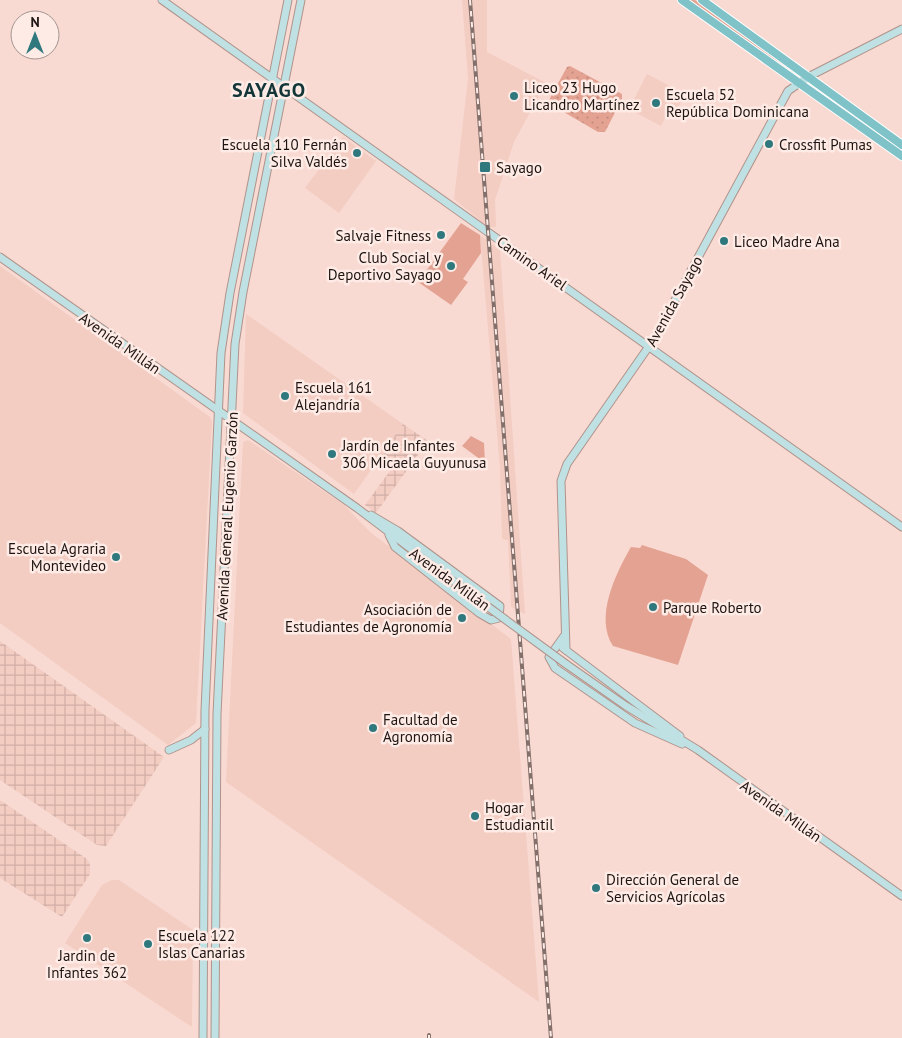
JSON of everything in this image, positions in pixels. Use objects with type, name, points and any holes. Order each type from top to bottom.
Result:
[{"type":"main road","name":"Camino Ariel","points":[[162,0],[902,527]]},
{"type":"main road","name":"Avenida General Eugenio Garzón","points":[[203,1038],[205,729],[223,332],[288,0]]},
{"type":"main road","name":"Avenida General Eugenio Garzón","points":[[215,1038],[217,714],[238,315],[301,0]]},
{"type":"main road","points":[[682,0],[902,156]]},
{"type":"main road","points":[[702,0],[902,146]]},
{"type":"main road","name":"Avenida Sayago","points":[[566,650],[564,636],[563,474],[567,464],[649,348],[788,91],[797,82],[902,30]]},
{"type":"main road","name":"Avenida Millán","points":[[0,257],[357,508],[389,534],[566,664],[626,706],[698,750],[902,896]]},
{"type":"main road","points":[[357,508],[398,531],[500,606],[499,618],[491,620],[479,613],[395,547],[389,534]]},
{"type":"main road","points":[[564,636],[549,657],[555,668],[636,722],[698,750]]},
{"type":"main road","points":[[558,645],[675,730],[685,742]]},
{"type":"main road","points":[[169,750],[192,740],[205,729]]},
{"type":"shaded area","points":[[462,0],[487,0],[487,52],[546,83],[514,142],[495,200],[496,227],[488,227],[454,199],[468,79]]},
{"type":"shaded area","points":[[688,0],[695,0],[792,70],[752,46]]},
{"type":"shaded area","points":[[570,66],[622,94],[622,99],[605,132],[598,132],[550,104],[550,98],[567,67]]},
{"type":"shaded area","name":"Escuela 52 República Dominicana","points":[[647,74],[685,94],[676,111],[670,108],[661,126],[629,109]]},
{"type":"shaded area","points":[[343,137],[376,161],[339,213],[305,188]]},
{"type":"shaded area","name":"Club Social y Deportivo Sayago","points":[[461,223],[480,235],[481,253],[463,279],[468,282],[451,305],[418,282]]},
{"type":"shaded area","points":[[480,235],[500,250],[525,614],[511,607],[508,540],[502,539],[500,468]]},
{"type":"shaded area","points":[[0,266],[210,417],[212,422],[196,723],[168,745],[0,623]]},
{"type":"shaded area","points":[[246,314],[403,424],[354,494],[243,413]]},
{"type":"shaded area","points":[[403,424],[428,441],[376,513],[365,505],[392,468],[379,458]]},
{"type":"shaded area","points":[[471,436],[484,443],[485,463],[462,446]]},
{"type":"shaded area","name":"Facultad de Agronomía","points":[[248,440],[344,505],[370,532],[511,639],[539,1002],[226,782],[243,442]]},
{"type":"shaded area","name":"Parque Roberto","points":[[642,545],[686,559],[708,575],[678,665],[613,646],[608,634],[606,609],[609,595],[619,569],[631,547],[640,548]]},
{"type":"shaded area","points":[[0,641],[164,757],[106,846],[97,845],[0,780]]},
{"type":"shaded area","points":[[0,800],[87,859],[90,864],[90,874],[62,917],[0,878]]},
{"type":"shaded area","name":"Escuela 122 Islas Canarias","points":[[112,880],[119,880],[193,930],[192,1027],[65,943],[102,885]]},
{"type":"railway","points":[[470,0],[551,1038]]},
{"type":"place","name":"Liceo 23 Hugo Licandro Martínez","points":[[514,96]]},
{"type":"place","name":"Escuela 52 República Dominicana","points":[[656,103]]},
{"type":"place","name":"Crossfit Pumas","points":[[769,144]]},
{"type":"place","name":"Escuela 110 Fernán Silva Valdés","points":[[357,153]]},
{"type":"place","name":"Sayago","points":[[485,167]]},
{"type":"place","name":"Salvaje Fitness","points":[[441,235]]},
{"type":"place","name":"Liceo Madre Ana","points":[[724,241]]},
{"type":"place","name":"Club Social y Deportivo Sayago","points":[[451,266]]},
{"type":"place","name":"Escuela 161 Alejandría","points":[[285,396]]},
{"type":"place","name":"Jardín de Infantes 306 Micaela Guyunusa","points":[[332,454]]},
{"type":"place","name":"Escuela Agraria Montevideo","points":[[116,557]]},
{"type":"place","name":"Parque Roberto","points":[[653,607]]},
{"type":"place","name":"Asociación de Estudiantes de Agronomía","points":[[462,618]]},
{"type":"place","name":"Facultad de Agronomía","points":[[373,728]]},
{"type":"place","name":"Hogar Estudiantil","points":[[475,816]]},
{"type":"place","name":"Dirección General de Servicios Agrícolas","points":[[596,888]]},
{"type":"place","name":"Jardin de Infantes 362","points":[[87,938]]},
{"type":"place","name":"Escuela 122 Islas Canarias","points":[[148,944]]},
{"type":"district","name":"SAYAGO","points":[[269,90]]}]
